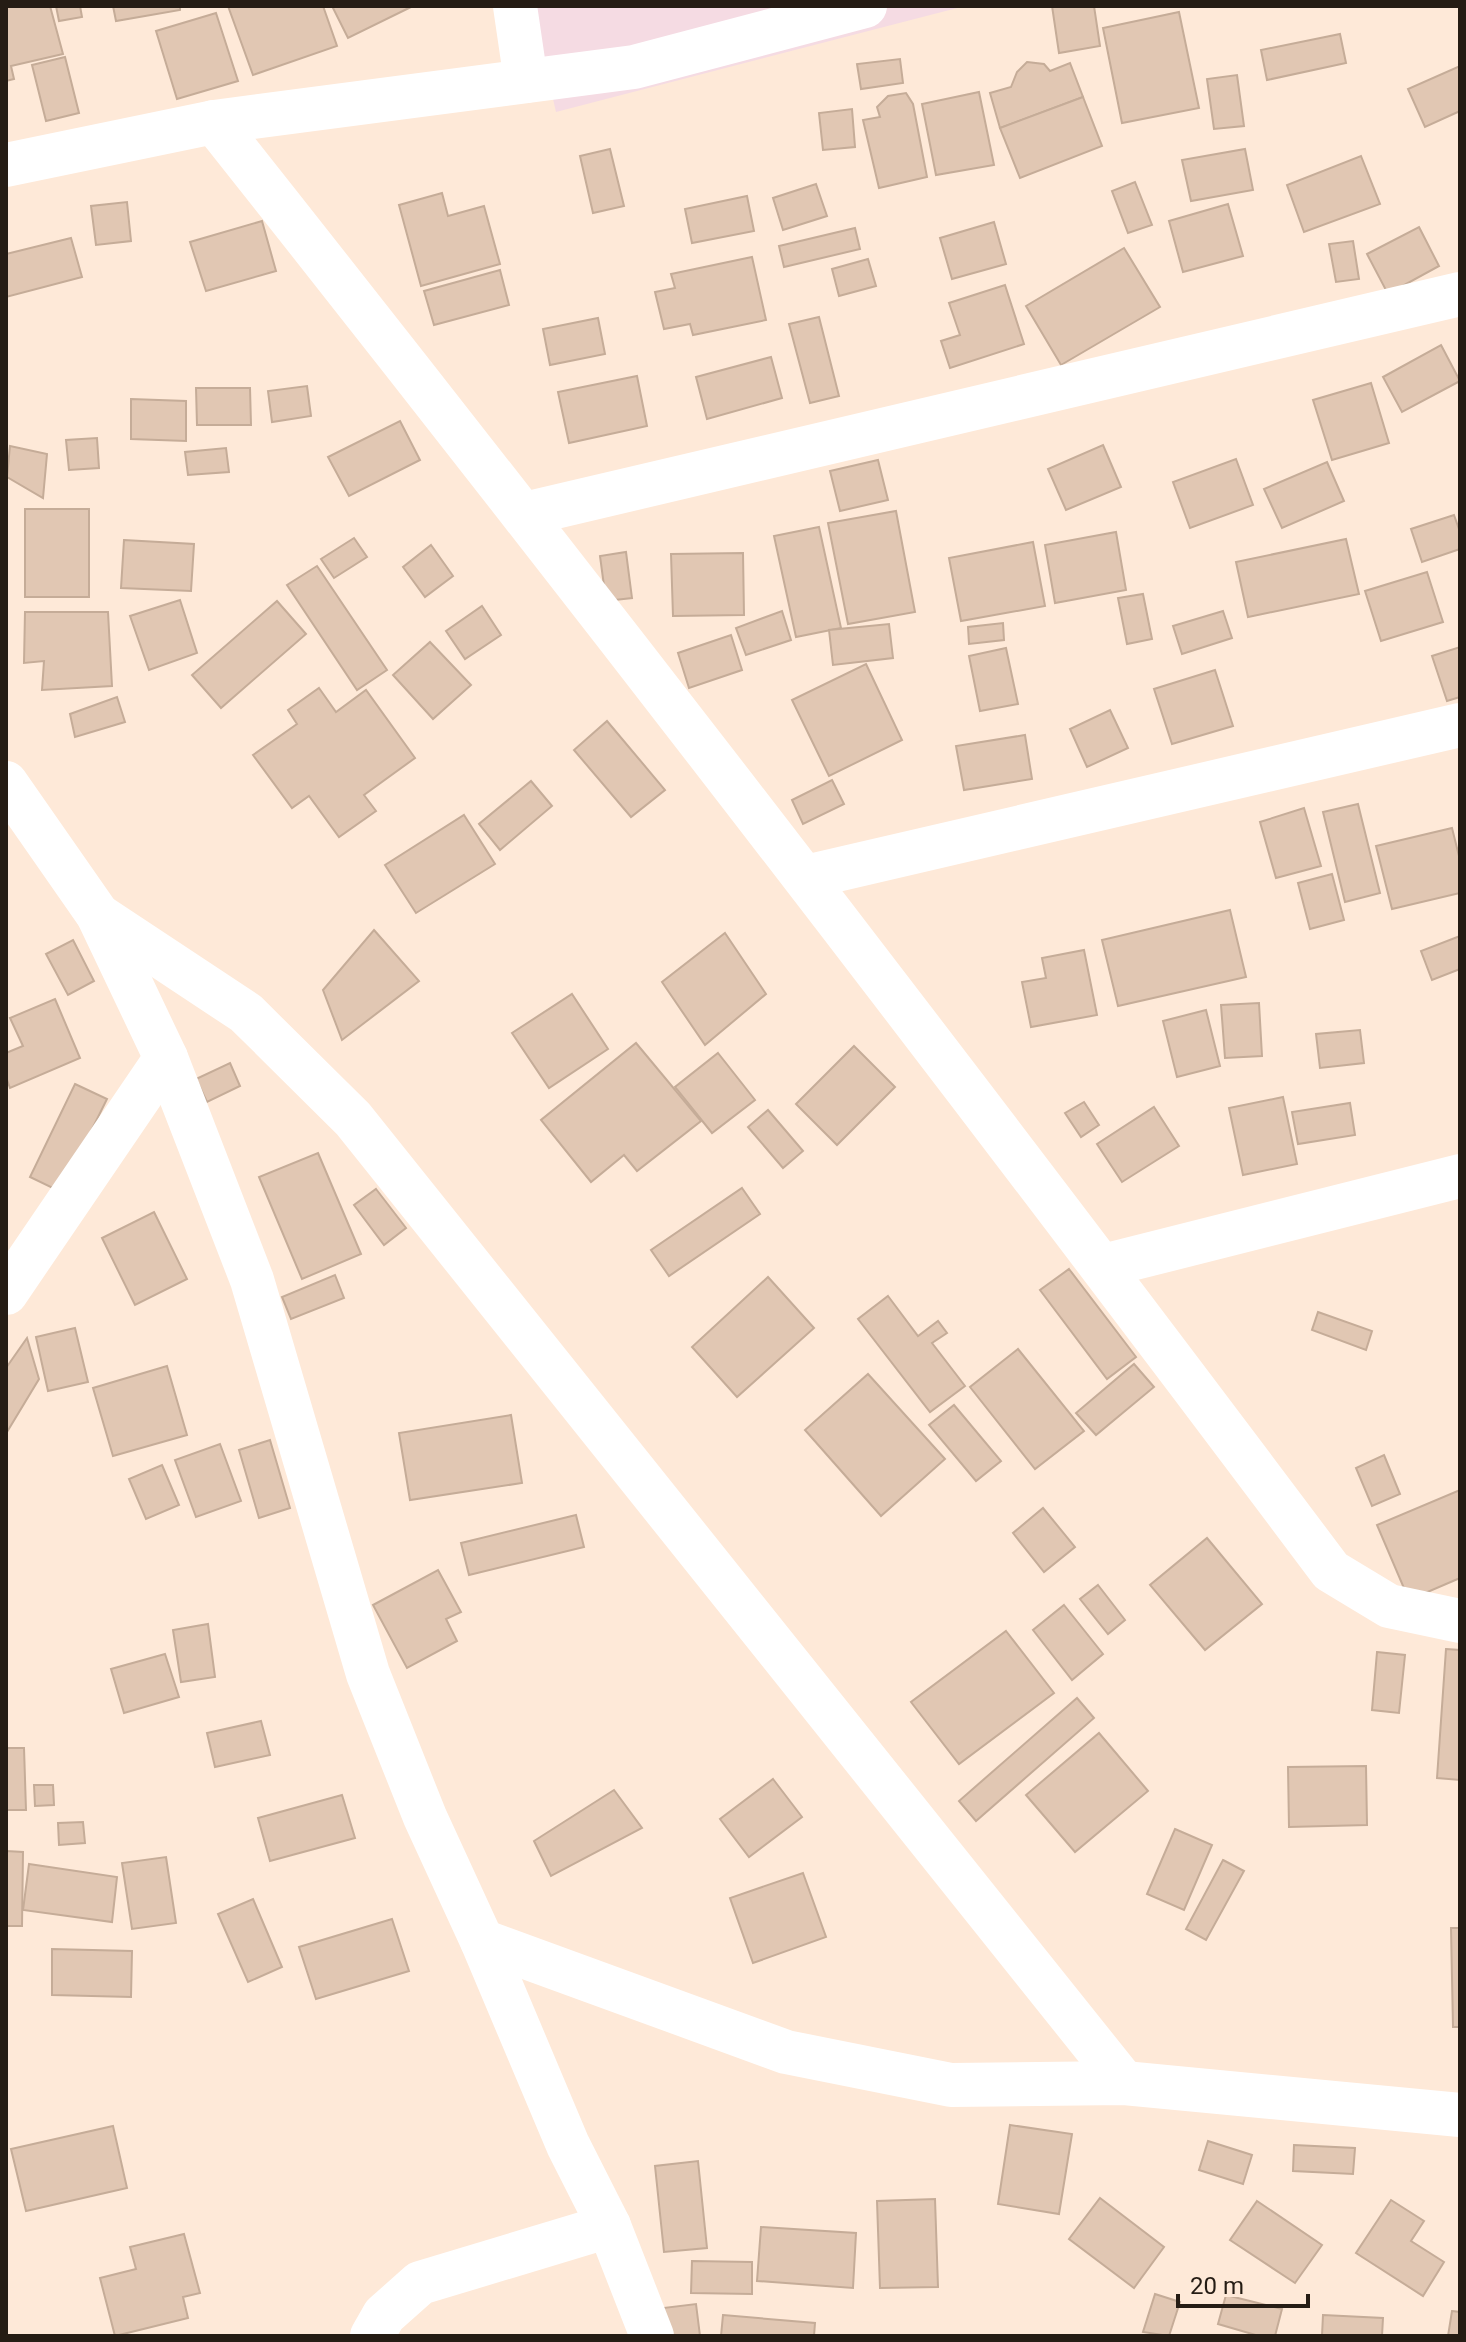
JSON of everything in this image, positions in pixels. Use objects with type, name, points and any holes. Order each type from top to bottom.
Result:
[{"type":"street","points":[[515,6],[526,81]]},
{"type":"street","points":[[6,165],[214,122],[634,67],[865,6]]},
{"type":"street","points":[[214,122],[525,514],[806,877],[1331,1571],[1389,1606],[1460,1621]]},
{"type":"street","points":[[525,514],[1460,294]]},
{"type":"street","points":[[806,877],[1460,725]]},
{"type":"street","points":[[6,783],[98,915],[166,1058],[252,1280],[368,1674],[425,1817],[482,1941],[568,2145],[609,2226],[652,2336]]},
{"type":"street","points":[[98,915],[246,1013],[353,1119],[1124,2083]]},
{"type":"street","points":[[6,1293],[166,1058]]},
{"type":"street","points":[[1103,1266],[1460,1176]]},
{"type":"street","points":[[482,1941],[786,2052],[951,2085],[1124,2083],[1460,2115]]},
{"type":"street","points":[[372,2336],[384,2315],[420,2283],[609,2226]]},
{"type":"shaded area","points":[[532,6],[965,6],[556,112]]},
{"type":"building","points":[[6,6],[50,6],[63,54],[11,66],[14,79],[6,81]]},
{"type":"building","points":[[56,6],[80,6],[82,17],[59,21]]},
{"type":"building","points":[[113,6],[180,6],[180,10],[116,21]]},
{"type":"building","points":[[228,6],[323,6],[337,46],[253,75]]},
{"type":"building","points":[[332,6],[413,6],[348,38]]},
{"type":"building","points":[[1052,6],[1094,6],[1100,46],[1059,53]]},
{"type":"building","points":[[1179,12],[1199,108],[1122,123],[1103,28]]},
{"type":"building","points":[[216,13],[238,81],[177,99],[156,31]]},
{"type":"building","points":[[1340,34],[1346,63],[1267,80],[1261,50]]},
{"type":"building","points":[[65,57],[79,113],[46,121],[32,65]]},
{"type":"building","points":[[900,59],[903,83],[861,89],[857,64]]},
{"type":"building","points":[[1027,62],[1044,64],[1050,71],[1070,63],[1083,97],[1000,128],[990,93],[1011,87],[1017,72]]},
{"type":"building","points":[[1460,66],[1460,111],[1425,127],[1408,89]]},
{"type":"building","points":[[1237,75],[1244,126],[1214,129],[1207,79]]},
{"type":"building","points":[[979,92],[994,165],[936,175],[922,104]]},
{"type":"building","points":[[906,93],[913,104],[927,177],[879,188],[863,120],[880,117],[877,107],[888,96]]},
{"type":"building","points":[[1083,97],[1102,146],[1020,178],[1000,128]]},
{"type":"building","points":[[852,109],[855,147],[823,150],[819,113]]},
{"type":"building","points":[[610,149],[624,206],[593,213],[580,156]]},
{"type":"building","points":[[1245,149],[1253,190],[1191,201],[1182,160]]},
{"type":"building","points":[[1361,156],[1380,204],[1304,232],[1287,185]]},
{"type":"building","points":[[1135,182],[1152,225],[1128,233],[1112,191]]},
{"type":"building","points":[[816,184],[827,216],[783,230],[773,198]]},
{"type":"building","points":[[442,193],[448,216],[484,206],[500,264],[421,286],[399,205]]},
{"type":"building","points":[[747,196],[754,231],[692,243],[685,209]]},
{"type":"building","points":[[127,202],[131,241],[96,245],[91,206]]},
{"type":"building","points":[[1228,204],[1243,256],[1183,272],[1169,221]]},
{"type":"building","points":[[262,221],[276,271],[206,291],[190,242]]},
{"type":"building","points":[[994,222],[1006,264],[952,279],[940,238]]},
{"type":"building","points":[[1419,227],[1439,266],[1388,294],[1367,254]]},
{"type":"building","points":[[855,228],[860,249],[784,267],[779,246]]},
{"type":"building","points":[[71,238],[82,277],[6,297],[6,254]]},
{"type":"building","points":[[1353,241],[1359,279],[1336,282],[1329,244]]},
{"type":"building","points":[[1124,248],[1160,307],[1061,365],[1026,306]]},
{"type":"building","points":[[752,257],[766,320],[693,335],[690,324],[664,329],[655,292],[675,288],[671,274]]},
{"type":"building","points":[[868,259],[876,286],[839,296],[832,269]]},
{"type":"building","points":[[500,270],[509,305],[434,325],[424,291]]},
{"type":"building","points":[[1005,285],[1024,344],[950,368],[941,341],[960,335],[949,303]]},
{"type":"building","points":[[819,317],[839,396],[810,403],[789,324]]},
{"type":"building","points":[[598,318],[605,354],[550,365],[543,329]]},
{"type":"building","points":[[1441,345],[1460,381],[1402,412],[1383,377]]},
{"type":"building","points":[[771,357],[782,398],[707,419],[696,377]]},
{"type":"building","points":[[637,376],[647,426],[569,443],[558,392]]},
{"type":"building","points":[[1371,383],[1389,443],[1332,460],[1313,400]]},
{"type":"building","points":[[307,386],[311,416],[272,422],[268,391]]},
{"type":"building","points":[[196,388],[250,388],[251,425],[197,425]]},
{"type":"building","points":[[131,399],[186,401],[186,441],[131,439]]},
{"type":"building","points":[[400,421],[420,460],[349,496],[328,457]]},
{"type":"building","points":[[97,438],[99,468],[69,470],[66,440]]},
{"type":"building","points":[[1103,445],[1121,487],[1066,510],[1048,469]]},
{"type":"building","points":[[10,446],[47,454],[43,498],[7,477]]},
{"type":"building","points":[[226,448],[229,472],[188,475],[185,452]]},
{"type":"building","points":[[1236,459],[1253,505],[1190,528],[1173,482]]},
{"type":"building","points":[[878,460],[888,500],[840,511],[830,471]]},
{"type":"building","points":[[1327,462],[1344,501],[1282,528],[1264,489]]},
{"type":"building","points":[[25,509],[89,509],[89,597],[25,597]]},
{"type":"building","points":[[896,511],[915,612],[848,624],[828,523]]},
{"type":"building","points":[[1454,515],[1460,532],[1460,549],[1422,562],[1411,529]]},
{"type":"building","points":[[819,527],[841,628],[796,637],[774,536]]},
{"type":"building","points":[[1116,532],[1126,590],[1055,603],[1045,545]]},
{"type":"building","points":[[354,538],[367,557],[334,578],[321,559]]},
{"type":"building","points":[[1346,539],[1359,594],[1248,617],[1236,562]]},
{"type":"building","points":[[124,540],[194,544],[191,591],[121,588]]},
{"type":"building","points":[[1033,542],[1045,606],[961,621],[949,558]]},
{"type":"building","points":[[431,545],[453,576],[425,597],[403,567]]},
{"type":"building","points":[[626,552],[632,598],[606,601],[600,556]]},
{"type":"building","points":[[743,553],[744,615],[673,616],[671,554]]},
{"type":"building","points":[[317,566],[387,670],[357,690],[287,585]]},
{"type":"building","points":[[1427,572],[1443,622],[1381,641],[1365,591]]},
{"type":"building","points":[[1143,594],[1152,639],[1127,644],[1118,598]]},
{"type":"building","points":[[180,600],[197,653],[149,670],[130,616]]},
{"type":"building","points":[[277,601],[306,634],[221,708],[192,675]]},
{"type":"building","points":[[482,606],[501,635],[465,659],[446,631]]},
{"type":"building","points":[[782,611],[791,640],[746,655],[736,628]]},
{"type":"building","points":[[1223,611],[1232,638],[1182,654],[1173,626]]},
{"type":"building","points":[[25,612],[108,612],[112,686],[42,690],[44,661],[24,663]]},
{"type":"building","points":[[1003,623],[1004,640],[969,644],[968,627]]},
{"type":"building","points":[[889,624],[893,658],[833,665],[829,630]]},
{"type":"building","points":[[731,635],[742,670],[689,688],[678,653]]},
{"type":"building","points":[[430,642],[471,685],[433,719],[393,675]]},
{"type":"building","points":[[1460,647],[1460,697],[1447,701],[1432,656]]},
{"type":"building","points":[[1006,648],[1018,704],[980,711],[969,656]]},
{"type":"building","points":[[866,664],[902,740],[829,776],[792,700]]},
{"type":"building","points":[[1215,670],[1233,726],[1172,744],[1154,689]]},
{"type":"building","points":[[319,688],[336,712],[366,690],[415,758],[364,795],[376,811],[339,837],[309,796],[292,808],[253,755],[297,724],[288,710]]},
{"type":"building","points":[[117,697],[125,722],[75,737],[70,714]]},
{"type":"building","points":[[1110,710],[1128,748],[1087,767],[1070,729]]},
{"type":"building","points":[[607,721],[665,790],[631,817],[574,750]]},
{"type":"building","points":[[1025,735],[1032,779],[964,790],[956,746]]},
{"type":"building","points":[[832,780],[844,804],[803,824],[792,800]]},
{"type":"building","points":[[531,781],[552,806],[500,850],[479,824]]},
{"type":"building","points":[[1358,804],[1380,893],[1345,902],[1323,812]]},
{"type":"building","points":[[1304,808],[1321,866],[1276,878],[1260,822]]},
{"type":"building","points":[[464,815],[495,864],[416,913],[385,865]]},
{"type":"building","points":[[1452,828],[1460,860],[1460,893],[1392,909],[1376,846]]},
{"type":"building","points":[[1332,874],[1344,920],[1310,929],[1298,883]]},
{"type":"building","points":[[1230,910],[1246,977],[1118,1006],[1102,940]]},
{"type":"building","points":[[374,930],[419,981],[342,1040],[323,990]]},
{"type":"building","points":[[725,933],[766,994],[705,1045],[662,982]]},
{"type":"building","points":[[1460,936],[1460,969],[1432,980],[1421,951]]},
{"type":"building","points":[[73,940],[94,981],[68,995],[46,954]]},
{"type":"building","points":[[1084,950],[1097,1015],[1031,1027],[1022,982],[1046,978],[1042,958]]},
{"type":"building","points":[[572,994],[608,1049],[549,1088],[512,1033]]},
{"type":"building","points":[[55,999],[80,1058],[10,1088],[6,1077],[6,1053],[23,1046],[10,1018]]},
{"type":"building","points":[[1259,1003],[1262,1056],[1225,1058],[1221,1005]]},
{"type":"building","points":[[1206,1010],[1220,1066],[1177,1077],[1163,1021]]},
{"type":"building","points":[[1360,1030],[1364,1063],[1320,1068],[1316,1034]]},
{"type":"building","points":[[636,1043],[701,1121],[637,1171],[624,1155],[591,1182],[541,1120]]},
{"type":"building","points":[[854,1046],[895,1087],[837,1145],[796,1104]]},
{"type":"building","points":[[718,1053],[755,1100],[712,1133],[675,1087]]},
{"type":"building","points":[[230,1063],[240,1086],[207,1102],[196,1079]]},
{"type":"building","points":[[75,1084],[107,1099],[61,1192],[30,1177]]},
{"type":"building","points":[[1283,1097],[1297,1164],[1243,1175],[1229,1108]]},
{"type":"building","points":[[1084,1102],[1099,1125],[1081,1137],[1065,1113]]},
{"type":"building","points":[[1350,1103],[1355,1135],[1298,1144],[1292,1112]]},
{"type":"building","points":[[1154,1107],[1179,1146],[1122,1182],[1097,1144]]},
{"type":"building","points":[[768,1110],[803,1151],[783,1168],[748,1127]]},
{"type":"building","points":[[318,1153],[361,1254],[302,1279],[259,1177]]},
{"type":"building","points":[[742,1188],[760,1214],[669,1276],[651,1250]]},
{"type":"building","points":[[376,1189],[406,1228],[384,1245],[354,1205]]},
{"type":"building","points":[[154,1212],[187,1279],[135,1305],[102,1238]]},
{"type":"building","points":[[1069,1269],[1136,1357],[1107,1379],[1040,1290]]},
{"type":"building","points":[[335,1275],[344,1298],[291,1319],[282,1297]]},
{"type":"building","points":[[768,1277],[814,1328],[737,1397],[692,1347]]},
{"type":"building","points":[[888,1296],[918,1336],[938,1321],[947,1333],[932,1343],[965,1386],[930,1412],[858,1319]]},
{"type":"building","points":[[1318,1312],[1372,1331],[1366,1350],[1312,1330]]},
{"type":"building","points":[[75,1328],[88,1382],[48,1391],[36,1337]]},
{"type":"building","points":[[27,1338],[39,1379],[7,1432],[6,1368]]},
{"type":"building","points":[[1018,1349],[1084,1431],[1035,1469],[970,1387]]},
{"type":"building","points":[[1134,1364],[1154,1387],[1096,1435],[1076,1413]]},
{"type":"building","points":[[167,1366],[187,1435],[113,1456],[93,1388]]},
{"type":"building","points":[[868,1374],[945,1459],[881,1516],[805,1430]]},
{"type":"building","points":[[954,1405],[1001,1461],[976,1481],[929,1425]]},
{"type":"building","points":[[511,1415],[522,1483],[410,1500],[399,1433]]},
{"type":"building","points":[[270,1440],[290,1508],[259,1518],[239,1450]]},
{"type":"building","points":[[220,1444],[241,1501],[196,1517],[175,1460]]},
{"type":"building","points":[[1384,1455],[1400,1494],[1372,1506],[1356,1468]]},
{"type":"building","points":[[162,1465],[179,1505],[146,1519],[129,1479]]},
{"type":"building","points":[[1460,1490],[1460,1578],[1409,1600],[1377,1525]]},
{"type":"building","points":[[1043,1508],[1075,1547],[1044,1572],[1013,1533]]},
{"type":"building","points":[[576,1515],[584,1547],[469,1575],[461,1543]]},
{"type":"building","points":[[1207,1538],[1262,1604],[1205,1650],[1150,1585]]},
{"type":"building","points":[[438,1570],[461,1612],[446,1619],[457,1641],[407,1668],[373,1605]]},
{"type":"building","points":[[1098,1585],[1125,1620],[1108,1634],[1080,1599]]},
{"type":"building","points":[[1064,1605],[1103,1654],[1072,1680],[1033,1630]]},
{"type":"building","points":[[208,1624],[215,1677],[181,1682],[173,1630]]},
{"type":"building","points":[[1006,1631],[1054,1693],[959,1764],[911,1702]]},
{"type":"building","points":[[1446,1649],[1460,1650],[1460,1780],[1437,1778]]},
{"type":"building","points":[[1377,1652],[1405,1655],[1399,1713],[1372,1710]]},
{"type":"building","points":[[165,1654],[179,1697],[124,1713],[111,1669]]},
{"type":"building","points":[[1077,1698],[1094,1718],[976,1821],[959,1801]]},
{"type":"building","points":[[261,1721],[270,1755],[215,1767],[207,1733]]},
{"type":"building","points":[[1099,1733],[1148,1791],[1075,1852],[1026,1795]]},
{"type":"building","points":[[6,1748],[24,1748],[26,1810],[6,1810]]},
{"type":"building","points":[[1366,1766],[1367,1825],[1289,1827],[1288,1767]]},
{"type":"building","points":[[773,1779],[802,1817],[749,1857],[720,1819]]},
{"type":"building","points":[[34,1785],[53,1785],[54,1805],[35,1806]]},
{"type":"building","points":[[614,1790],[642,1828],[551,1876],[534,1841]]},
{"type":"building","points":[[342,1795],[355,1838],[270,1861],[258,1818]]},
{"type":"building","points":[[83,1822],[85,1843],[59,1845],[58,1823]]},
{"type":"building","points":[[1175,1829],[1212,1845],[1184,1910],[1147,1894]]},
{"type":"building","points":[[6,1851],[23,1852],[22,1926],[6,1926]]},
{"type":"building","points":[[166,1857],[176,1923],[132,1929],[122,1863]]},
{"type":"building","points":[[1223,1860],[1244,1871],[1206,1940],[1186,1929]]},
{"type":"building","points":[[29,1864],[117,1877],[112,1922],[23,1910]]},
{"type":"building","points":[[803,1873],[826,1937],[753,1963],[730,1898]]},
{"type":"building","points":[[253,1899],[282,1967],[248,1982],[218,1914]]},
{"type":"building","points":[[392,1919],[409,1971],[316,1999],[299,1947]]},
{"type":"building","points":[[1451,1928],[1460,1928],[1460,2027],[1453,2027]]},
{"type":"building","points":[[52,1949],[132,1951],[131,1997],[52,1995]]},
{"type":"building","points":[[1010,2125],[1072,2134],[1059,2214],[998,2204]]},
{"type":"building","points":[[113,2126],[127,2188],[26,2211],[11,2149]]},
{"type":"building","points":[[1208,2141],[1252,2155],[1243,2184],[1199,2170]]},
{"type":"building","points":[[1294,2145],[1355,2148],[1353,2174],[1293,2171]]},
{"type":"building","points":[[698,2161],[707,2248],[664,2252],[655,2166]]},
{"type":"building","points":[[1100,2198],[1164,2247],[1134,2288],[1069,2239]]},
{"type":"building","points":[[935,2199],[938,2287],[880,2288],[877,2201]]},
{"type":"building","points":[[1391,2200],[1424,2221],[1411,2241],[1444,2262],[1423,2296],[1356,2253]]},
{"type":"building","points":[[1257,2201],[1322,2245],[1295,2283],[1230,2240]]},
{"type":"building","points":[[761,2227],[856,2233],[853,2288],[757,2281]]},
{"type":"building","points":[[184,2234],[200,2293],[183,2297],[188,2318],[115,2336],[100,2278],[136,2269],[130,2247]]},
{"type":"building","points":[[692,2261],[752,2262],[752,2294],[691,2293]]},
{"type":"building","points":[[1155,2294],[1180,2302],[1169,2336],[1143,2332]]},
{"type":"building","points":[[1226,2295],[1282,2309],[1275,2336],[1259,2336],[1218,2324]]},
{"type":"building","points":[[696,2304],[700,2336],[667,2336],[663,2308]]},
{"type":"building","points":[[1452,2311],[1460,2312],[1460,2336],[1448,2336]]},
{"type":"building","points":[[723,2315],[815,2323],[814,2336],[721,2336]]},
{"type":"building","points":[[1323,2315],[1383,2318],[1382,2336],[1322,2336]]}]
